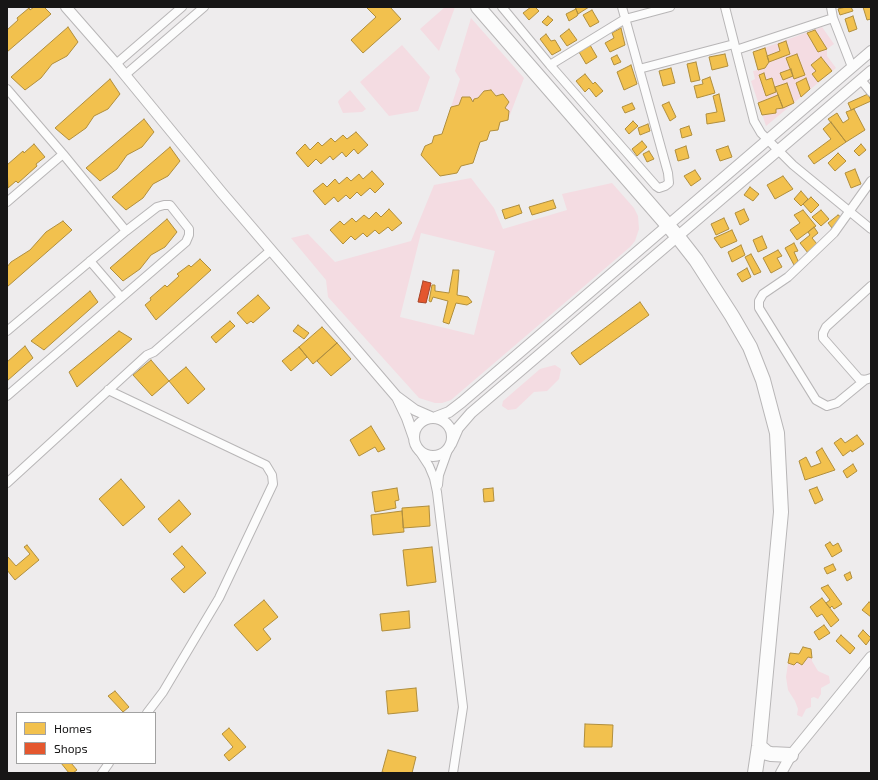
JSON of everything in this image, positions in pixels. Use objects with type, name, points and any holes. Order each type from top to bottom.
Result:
[{"type":"highway","points":[[478,7],[678,237],[700,266],[732,316],[750,347],[763,380],[777,433],[781,512],[759,746],[755,773]]},
{"type":"highway","points":[[759,746],[767,753],[791,755]]},
{"type":"street","points":[[66,7],[116,64],[222,193],[396,396],[415,410],[434,417],[444,420],[450,427],[453,435],[450,446],[444,453],[432,456],[424,454],[416,445],[414,433],[417,426],[424,420],[434,417],[449,412],[462,402],[871,51]]},
{"type":"street","points":[[116,64],[182,7]]},
{"type":"street","points":[[125,75],[204,7]]},
{"type":"street","points":[[502,7],[550,65],[659,188],[669,183],[668,173],[622,7]]},
{"type":"street","points":[[550,65],[625,19],[670,7]]},
{"type":"street","points":[[725,7],[754,121],[760,133],[793,165],[871,229]]},
{"type":"street","points":[[831,7],[852,67]]},
{"type":"street","points":[[639,69],[735,47],[834,18]]},
{"type":"street","points":[[437,492],[439,475],[450,446],[458,428],[471,413],[871,71]]},
{"type":"street","points":[[861,80],[871,92]]},
{"type":"street","points":[[7,90],[63,154],[126,231]]},
{"type":"street","points":[[8,198],[63,154]]},
{"type":"street","points":[[868,379],[837,403],[827,406],[816,400],[759,308],[759,301],[763,294],[788,277],[834,233],[871,181]]},
{"type":"street","points":[[7,319],[10,328],[157,207],[170,205],[189,229],[189,235],[186,242],[7,396]]},
{"type":"street","points":[[7,483],[147,355],[154,352],[271,250]]},
{"type":"street","points":[[90,261],[121,297]]},
{"type":"street","points":[[868,379],[859,379],[823,338],[823,333],[826,327],[871,286]]},
{"type":"street","points":[[108,390],[266,465],[272,475],[273,484],[219,598],[163,692],[148,712]]},
{"type":"street","points":[[396,396],[407,418],[416,445],[429,466],[434,478],[437,492],[463,707],[453,773]]},
{"type":"street","points":[[782,773],[791,755],[871,657]]},
{"type":"street","points":[[102,773],[108,764]]},
{"type":"shaded area","points":[[445,7],[455,7],[439,51],[420,29]]},
{"type":"shaded area","points":[[471,18],[524,78],[508,120],[509,111],[505,108],[509,102],[503,94],[496,96],[491,90],[484,91],[478,98],[474,99],[473,102],[470,97],[462,98],[459,105],[451,107],[460,79],[455,71]]},
{"type":"shaded area","points":[[822,27],[834,44],[827,49],[827,56],[836,68],[766,126],[751,81],[755,79],[753,71],[758,70],[753,52]]},
{"type":"shaded area","points":[[402,45],[430,77],[418,111],[389,116],[360,82]]},
{"type":"shaded area","points":[[350,90],[366,109],[362,112],[343,113],[338,102]]},
{"type":"shaded area","points":[[471,178],[494,208],[503,229],[567,210],[562,194],[612,183],[634,208],[638,216],[639,229],[635,241],[630,247],[451,400],[442,403],[435,403],[419,398],[328,297],[326,280],[291,238],[308,234],[335,262],[411,241],[434,185]],"holes":[[[421,233],[495,251],[474,335],[400,317]]]},
{"type":"shaded area","points":[[555,365],[561,369],[559,379],[547,391],[534,392],[516,409],[508,410],[502,406],[503,401],[540,369]]},
{"type":"shaded area","points":[[808,657],[812,658],[812,661],[818,671],[829,676],[830,683],[821,688],[821,694],[818,699],[814,697],[811,698],[811,707],[806,709],[802,717],[797,715],[798,709],[788,690],[786,677],[788,663],[794,665],[797,662],[802,665]]},
{"type":"building: Homes","points":[[34,7],[44,7],[51,14],[7,52],[7,30],[18,20],[17,18],[29,8],[30,10]]},
{"type":"building: Homes","points":[[366,7],[390,7],[401,19],[363,53],[351,40],[376,17]]},
{"type":"building: Homes","points":[[531,7],[535,7],[539,11],[529,20],[523,13]]},
{"type":"building: Homes","points":[[575,7],[589,7],[578,14]]},
{"type":"building: Homes","points":[[851,7],[853,11],[840,15],[838,9]]},
{"type":"building: Homes","points":[[863,7],[871,7],[871,19],[867,20]]},
{"type":"building: Homes","points":[[576,9],[578,14],[577,16],[569,21],[566,14]]},
{"type":"building: Homes","points":[[592,10],[599,22],[590,27],[583,15]]},
{"type":"building: Homes","points":[[548,16],[553,20],[547,26],[542,22]]},
{"type":"building: Homes","points":[[853,16],[857,29],[849,32],[845,19]]},
{"type":"building: Homes","points":[[68,27],[78,42],[67,56],[52,64],[41,78],[25,90],[11,77]]},
{"type":"building: Homes","points":[[621,28],[625,45],[610,52],[605,43],[614,38],[612,33]]},
{"type":"building: Homes","points":[[569,29],[577,40],[567,46],[560,36]]},
{"type":"building: Homes","points":[[815,30],[827,49],[818,52],[807,33]]},
{"type":"building: Homes","points":[[546,34],[551,41],[555,40],[561,50],[552,55],[540,39]]},
{"type":"building: Homes","points":[[786,41],[790,54],[769,62],[767,56],[780,51],[778,44]]},
{"type":"building: Homes","points":[[590,45],[597,57],[586,64],[579,52]]},
{"type":"building: Homes","points":[[765,48],[769,62],[765,68],[758,70],[753,52]]},
{"type":"building: Homes","points":[[725,54],[728,66],[712,70],[709,57]]},
{"type":"building: Homes","points":[[797,54],[805,75],[794,79],[786,58]]},
{"type":"building: Homes","points":[[617,55],[621,62],[614,65],[611,58]]},
{"type":"building: Homes","points":[[821,57],[832,71],[818,82],[812,74],[816,71],[811,65]]},
{"type":"building: Homes","points":[[696,62],[700,80],[691,82],[687,64]]},
{"type":"building: Homes","points":[[631,65],[637,84],[624,90],[617,72]]},
{"type":"building: Homes","points":[[671,68],[675,83],[663,86],[659,71]]},
{"type":"building: Homes","points":[[791,69],[793,76],[783,80],[780,73]]},
{"type":"building: Homes","points":[[764,73],[766,80],[772,78],[776,92],[766,96],[759,75]]},
{"type":"building: Homes","points":[[585,74],[593,84],[595,82],[603,91],[596,97],[589,88],[585,92],[576,81]]},
{"type":"building: Homes","points":[[710,77],[715,93],[697,98],[694,86],[703,84],[702,80]]},
{"type":"building: Homes","points":[[806,78],[810,89],[801,97],[796,83]]},
{"type":"building: Homes","points":[[110,79],[120,94],[108,109],[94,116],[86,128],[69,140],[55,128]]},
{"type":"building: Homes","points":[[787,83],[794,103],[783,108],[775,87]]},
{"type":"building: Homes","points":[[491,90],[496,96],[503,94],[509,102],[505,108],[509,111],[508,120],[500,122],[498,130],[490,131],[487,140],[480,142],[473,163],[461,166],[457,173],[440,176],[421,155],[425,146],[432,143],[434,136],[442,134],[451,107],[459,105],[462,97],[470,97],[473,102],[474,99],[478,98],[484,91]]},
{"type":"building: Homes","points":[[719,94],[725,121],[707,124],[706,114],[717,112],[713,96]]},
{"type":"building: Homes","points":[[868,94],[871,101],[851,110],[848,103]]},
{"type":"building: Homes","points":[[778,95],[783,108],[776,109],[776,113],[762,115],[758,103]]},
{"type":"building: Homes","points":[[669,102],[676,117],[670,121],[662,105]]},
{"type":"building: Homes","points":[[632,103],[635,109],[625,113],[622,107]]},
{"type":"building: Homes","points":[[854,109],[865,130],[846,142],[828,119],[837,113],[843,123],[849,119],[846,112]]},
{"type":"building: Homes","points":[[144,119],[154,132],[142,147],[127,155],[117,169],[100,181],[86,168]]},
{"type":"building: Homes","points":[[633,121],[638,126],[629,134],[625,129]]},
{"type":"building: Homes","points":[[831,122],[846,142],[814,164],[808,156],[831,139],[823,129]]},
{"type":"building: Homes","points":[[648,124],[650,131],[640,135],[638,128]]},
{"type":"building: Homes","points":[[689,126],[692,135],[682,138],[680,129]]},
{"type":"building: Homes","points":[[356,132],[368,145],[358,154],[354,149],[346,157],[342,152],[333,160],[330,156],[321,164],[316,159],[308,167],[296,153],[305,144],[310,150],[318,142],[322,146],[331,138],[335,142],[343,135],[347,139]]},
{"type":"building: Homes","points":[[642,141],[647,147],[637,156],[632,149]]},
{"type":"building: Homes","points":[[34,144],[45,157],[36,164],[37,166],[18,183],[16,181],[8,188],[7,165],[23,151],[24,153]]},
{"type":"building: Homes","points":[[861,144],[866,150],[859,156],[854,151]]},
{"type":"building: Homes","points":[[686,146],[689,158],[678,161],[675,150]]},
{"type":"building: Homes","points":[[728,146],[732,157],[720,161],[716,150]]},
{"type":"building: Homes","points":[[170,147],[180,161],[168,176],[153,184],[143,198],[126,210],[112,197]]},
{"type":"building: Homes","points":[[649,151],[654,159],[647,162],[643,154]]},
{"type":"building: Homes","points":[[838,153],[846,161],[835,171],[828,163]]},
{"type":"building: Homes","points":[[855,169],[861,184],[851,188],[845,173]]},
{"type":"building: Homes","points":[[695,170],[701,179],[691,186],[684,176]]},
{"type":"building: Homes","points":[[372,171],[384,184],[375,193],[370,188],[361,196],[357,192],[350,199],[346,195],[338,202],[334,197],[325,205],[313,191],[323,183],[327,187],[335,179],[339,184],[347,177],[351,181],[359,174],[363,179]]},
{"type":"building: Homes","points":[[783,176],[793,189],[775,199],[767,185]]},
{"type":"building: Homes","points":[[750,187],[759,194],[753,201],[744,195]]},
{"type":"building: Homes","points":[[801,191],[808,199],[801,206],[794,199]]},
{"type":"building: Homes","points":[[811,197],[819,205],[811,213],[803,204]]},
{"type":"building: Homes","points":[[553,200],[556,208],[532,215],[529,207]]},
{"type":"building: Homes","points":[[519,205],[522,213],[505,219],[502,210]]},
{"type":"building: Homes","points":[[389,209],[402,223],[392,231],[388,227],[379,234],[375,230],[367,237],[363,233],[355,240],[351,236],[343,244],[330,230],[340,221],[344,225],[352,218],[356,222],[364,215],[369,219],[376,212],[381,217]]},
{"type":"building: Homes","points":[[744,209],[749,220],[740,225],[735,213]]},
{"type":"building: Homes","points":[[803,210],[816,226],[797,240],[790,230],[800,223],[794,215]]},
{"type":"building: Homes","points":[[821,210],[829,219],[821,226],[812,217]]},
{"type":"building: Homes","points":[[838,215],[841,217],[832,228],[828,223]]},
{"type":"building: Homes","points":[[724,218],[729,229],[716,235],[711,224]]},
{"type":"building: Homes","points":[[167,219],[177,232],[165,247],[151,255],[140,269],[123,281],[110,268]]},
{"type":"building: Homes","points":[[63,221],[72,230],[7,287],[7,267],[11,262],[30,250],[46,232]]},
{"type":"building: Homes","points":[[814,227],[818,233],[812,238],[817,244],[808,253],[800,243],[810,235],[808,232]]},
{"type":"building: Homes","points":[[732,230],[737,241],[721,248],[714,238]]},
{"type":"building: Homes","points":[[762,236],[767,248],[758,252],[753,240]]},
{"type":"building: Homes","points":[[794,243],[798,251],[794,252],[798,261],[794,265],[785,248]]},
{"type":"building: Homes","points":[[741,245],[745,255],[732,262],[728,252]]},
{"type":"building: Homes","points":[[778,250],[782,256],[777,258],[782,267],[771,273],[763,258]]},
{"type":"building: Homes","points":[[751,254],[761,272],[754,275],[745,257]]},
{"type":"building: Homes","points":[[200,259],[211,270],[156,320],[145,305],[151,300],[150,298],[165,285],[167,287],[179,276],[177,274],[189,265],[191,267]]},
{"type":"building: Homes","points":[[747,268],[751,277],[742,282],[737,274]]},
{"type":"building: Homes","points":[[453,270],[459,270],[457,295],[468,297],[472,302],[467,305],[456,303],[449,324],[443,322],[448,301],[433,297],[431,302],[429,301],[432,285],[435,285],[435,291],[449,293]]},
{"type":"building: Homes","points":[[90,291],[98,302],[44,350],[31,341]]},
{"type":"building: Homes","points":[[258,295],[270,308],[253,323],[251,321],[247,324],[237,313]]},
{"type":"building: Homes","points":[[640,302],[649,315],[580,365],[571,353]]},
{"type":"building: Homes","points":[[230,321],[235,326],[216,343],[211,337]]},
{"type":"building: Homes","points":[[298,325],[309,333],[304,339],[293,331]]},
{"type":"building: Homes","points":[[322,327],[337,343],[313,364],[299,347]]},
{"type":"building: Homes","points":[[119,331],[132,339],[77,387],[69,372]]},
{"type":"building: Homes","points":[[337,343],[351,359],[331,376],[317,361]]},
{"type":"building: Homes","points":[[25,346],[33,358],[7,381],[7,362]]},
{"type":"building: Homes","points":[[299,347],[307,357],[291,371],[282,361]]},
{"type":"building: Homes","points":[[151,360],[169,381],[152,396],[133,375]]},
{"type":"building: Homes","points":[[186,367],[205,389],[188,404],[169,381]]},
{"type":"building: Homes","points":[[371,426],[385,449],[378,452],[375,447],[359,456],[350,440]]},
{"type":"building: Homes","points":[[857,435],[864,444],[852,452],[851,450],[843,456],[834,443],[841,438],[845,443]]},
{"type":"building: Homes","points":[[822,448],[835,470],[805,480],[799,461],[806,457],[811,467],[821,463],[816,452]]},
{"type":"building: Homes","points":[[853,464],[857,471],[847,478],[843,471]]},
{"type":"building: Homes","points":[[121,479],[145,507],[123,526],[99,499]]},
{"type":"building: Homes","points":[[817,487],[823,500],[815,504],[809,490]]},
{"type":"building: Homes","points":[[397,488],[399,500],[395,501],[396,508],[375,512],[372,492]]},
{"type":"building: Homes","points":[[493,488],[494,501],[484,502],[483,489]]},
{"type":"building: Homes","points":[[179,500],[191,514],[170,533],[158,519]]},
{"type":"building: Homes","points":[[429,506],[430,526],[403,528],[402,508]]},
{"type":"building: Homes","points":[[402,511],[404,532],[373,535],[371,515]]},
{"type":"building: Homes","points":[[830,542],[833,546],[838,543],[842,551],[832,557],[825,545]]},
{"type":"building: Homes","points":[[27,545],[39,560],[15,580],[7,570],[7,558],[8,557],[16,566],[30,554],[24,547]]},
{"type":"building: Homes","points":[[182,546],[206,573],[184,593],[171,579],[185,567],[173,554]]},
{"type":"building: Homes","points":[[432,547],[436,582],[407,586],[403,550]]},
{"type":"building: Homes","points":[[833,564],[836,570],[827,574],[824,568]]},
{"type":"building: Homes","points":[[850,572],[852,578],[847,581],[844,575]]},
{"type":"building: Homes","points":[[828,585],[842,604],[834,609],[832,606],[830,608],[826,603],[830,600],[821,588]]},
{"type":"building: Homes","points":[[822,598],[839,620],[831,627],[822,614],[817,617],[810,607]]},
{"type":"building: Homes","points":[[264,600],[278,617],[263,629],[271,639],[257,651],[234,625]]},
{"type":"building: Homes","points":[[869,602],[871,603],[871,617],[862,610]]},
{"type":"building: Homes","points":[[409,611],[410,628],[382,631],[380,614]]},
{"type":"building: Homes","points":[[824,625],[830,633],[819,640],[814,632]]},
{"type":"building: Homes","points":[[863,630],[871,638],[866,645],[858,636]]},
{"type":"building: Homes","points":[[841,635],[855,648],[850,654],[836,641]]},
{"type":"building: Homes","points":[[803,647],[811,649],[812,658],[808,657],[802,665],[797,662],[794,665],[788,663],[790,653],[799,654]]},
{"type":"building: Homes","points":[[416,688],[418,711],[388,714],[386,691]]},
{"type":"building: Homes","points":[[115,691],[129,707],[123,712],[108,696]]},
{"type":"building: Homes","points":[[585,724],[613,725],[612,747],[584,747]]},
{"type":"building: Homes","points":[[229,728],[246,747],[229,761],[224,755],[233,747],[222,734]]},
{"type":"building: Homes","points":[[388,750],[416,757],[412,773],[382,772]]},
{"type":"building: Homes","points":[[62,764],[72,764],[77,770],[73,773],[69,773]]},
{"type":"building: Shops","points":[[423,281],[431,283],[426,303],[418,302]]}]
